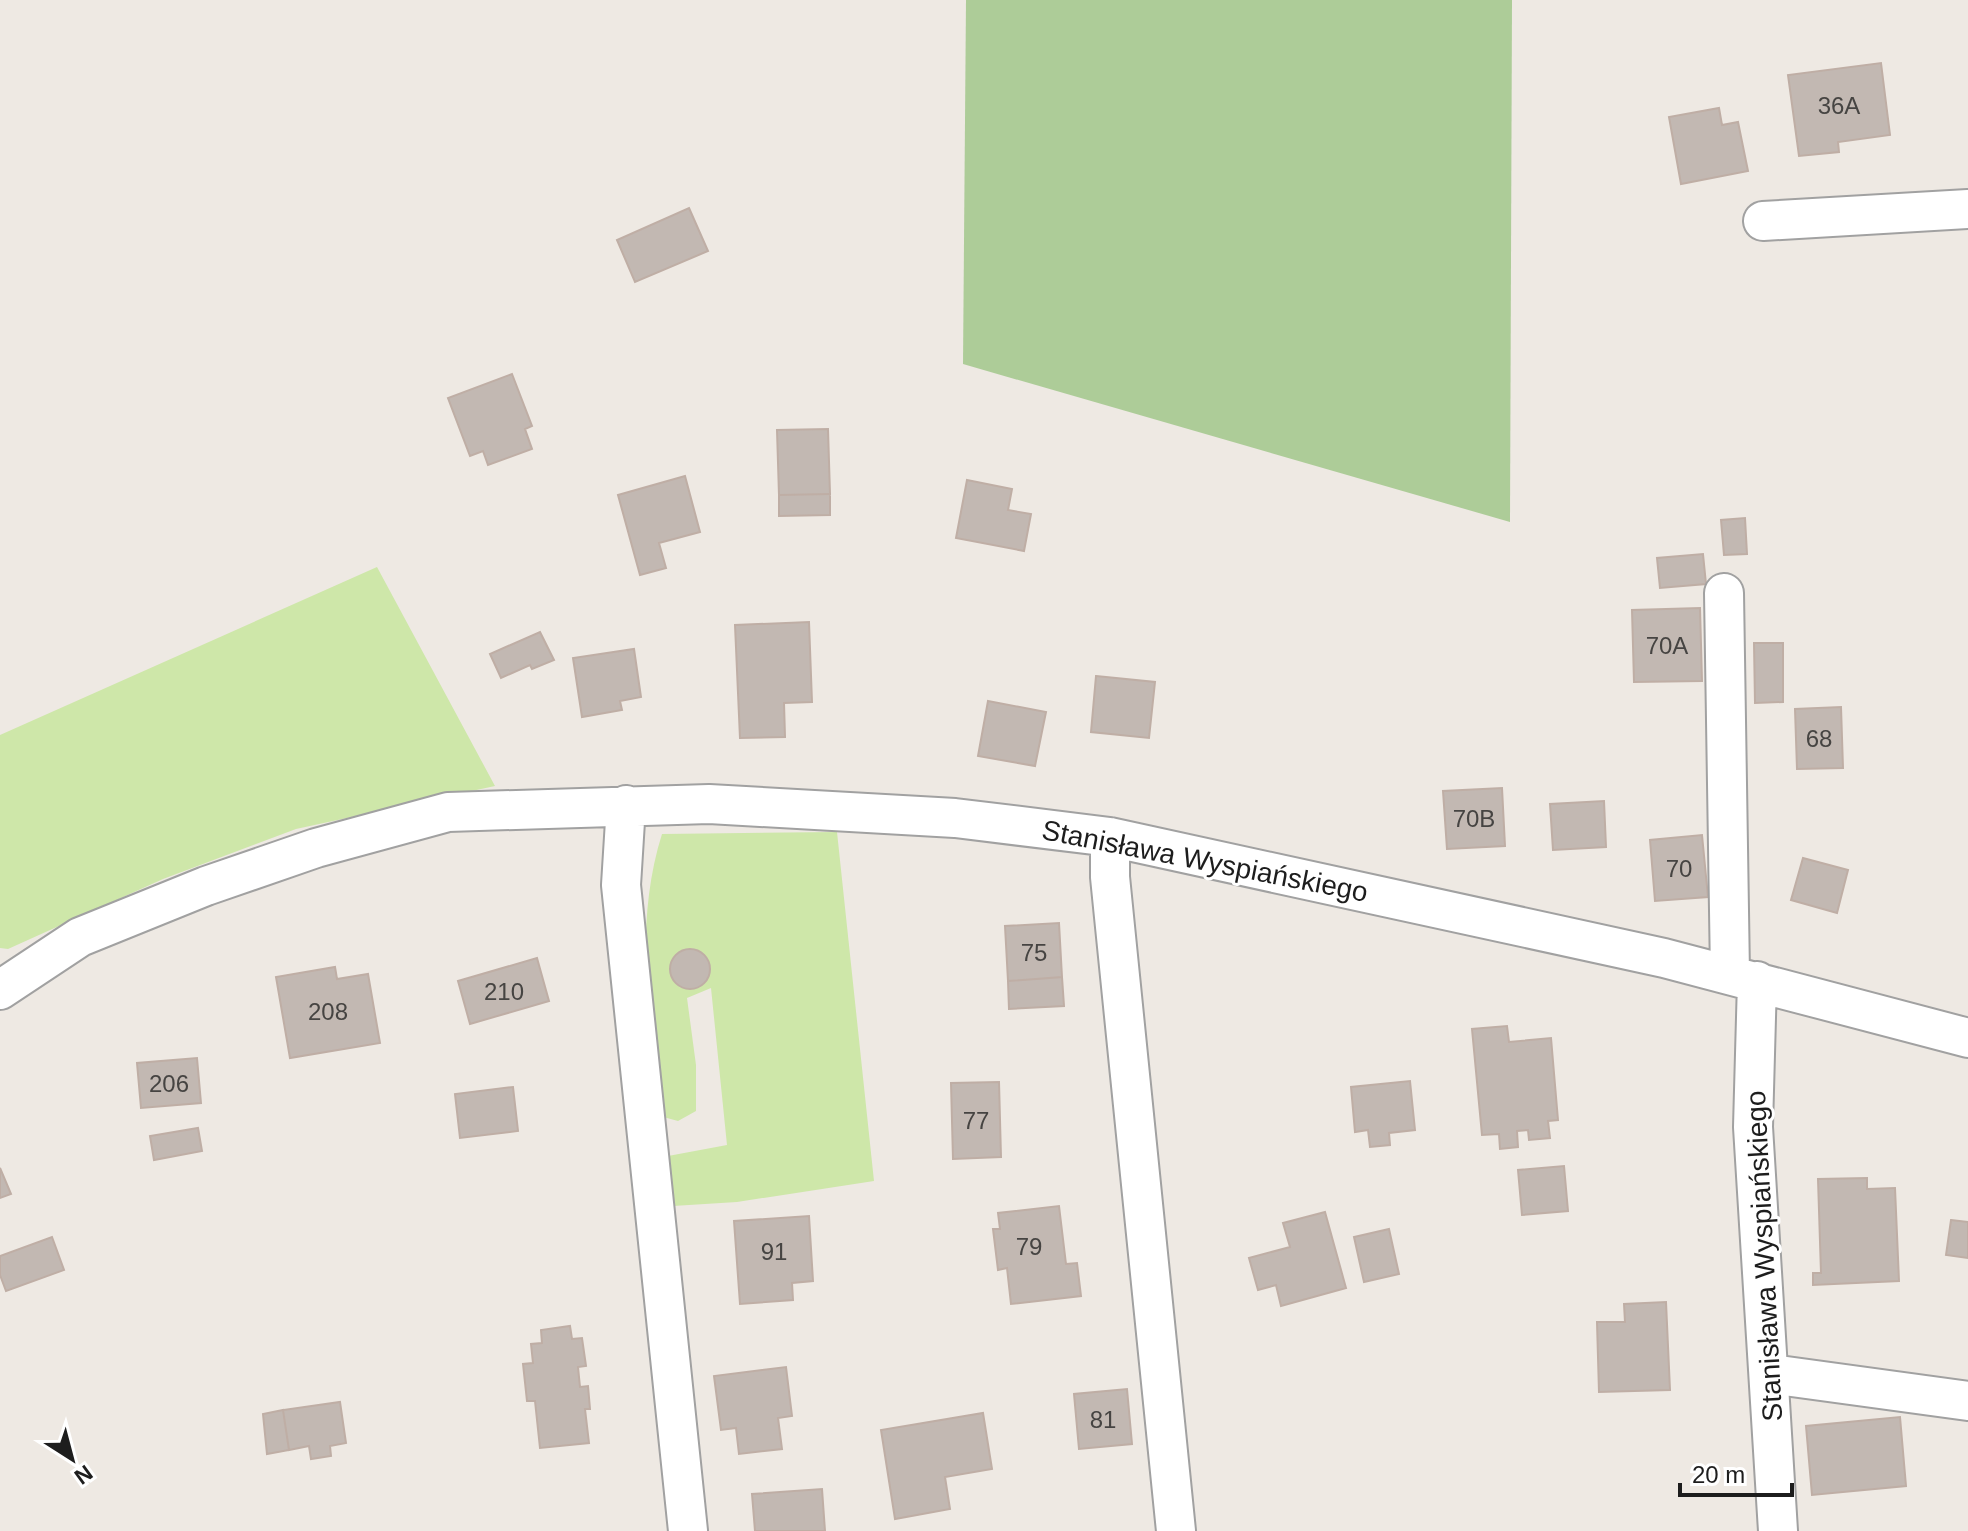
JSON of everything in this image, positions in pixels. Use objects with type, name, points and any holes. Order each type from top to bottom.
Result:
[{"type":"street","points":[[1763,221],[1968,209]]},
{"type":"street","points":[[1724,593],[1743,978]]},
{"type":"street","points":[[612,805],[688,1531]]},
{"type":"street","name":"Stanisława Wyspiańskiego","points":[[0,990],[80,937],[206,886],[316,848],[448,812],[612,805],[848,810],[955,818],[1110,837],[1743,978],[1968,1038]]},
{"type":"street","points":[[1110,837],[1110,877],[1176,1531]]},
{"type":"street","name":"Stanisława Wyspiańskiego","points":[[1743,978],[1771,1374],[1778,1531]]},
{"type":"street","points":[[1771,1374],[1968,1401]]},
{"type":"green space","points":[[966,0],[1512,0],[1510,522],[963,364]]},
{"type":"green space","points":[[377,567],[495,786],[296,829],[163,879],[8,949],[0,948],[0,735]]},
{"type":"green space","points":[[837,832],[874,1181],[737,1202],[673,1206],[668,1156],[727,1145],[711,988],[687,998],[696,1065],[696,1111],[678,1121],[656,1115],[646,939],[653,869],[662,834]]},
{"type":"building","points":[[1881,63],[1890,135],[1838,142],[1839,152],[1799,156],[1788,75]]},
{"type":"building","points":[[1719,108],[1722,125],[1738,122],[1748,171],[1681,184],[1669,117]]},
{"type":"building","points":[[689,208],[708,251],[635,282],[617,240]]},
{"type":"building","points":[[512,374],[532,426],[525,429],[532,449],[488,465],[483,451],[470,456],[448,398]]},
{"type":"building","points":[[828,429],[830,494],[779,495],[777,430]]},
{"type":"building","points":[[685,476],[700,532],[659,543],[666,568],[640,575],[618,495]]},
{"type":"building","points":[[967,480],[1012,489],[1008,510],[1031,514],[1024,551],[956,538]]},
{"type":"building","points":[[830,494],[830,515],[779,516],[779,495]]},
{"type":"building","points":[[1745,518],[1747,554],[1724,555],[1721,520]]},
{"type":"building","points":[[1703,554],[1706,584],[1660,588],[1657,558]]},
{"type":"building","points":[[1700,608],[1702,681],[1634,682],[1632,610]]},
{"type":"building","points":[[809,622],[812,702],[784,703],[785,737],[740,738],[735,625]]},
{"type":"building","points":[[540,632],[554,660],[532,669],[530,665],[501,678],[490,654]]},
{"type":"building","points":[[1754,643],[1783,643],[1783,702],[1755,703]]},
{"type":"building","points":[[634,649],[641,697],[620,701],[622,710],[582,717],[573,658]]},
{"type":"building","points":[[1096,676],[1155,682],[1149,738],[1091,732]]},
{"type":"building","points":[[988,701],[1046,712],[1035,766],[978,756]]},
{"type":"building","points":[[1841,707],[1843,768],[1797,769],[1795,709]]},
{"type":"building","points":[[1502,788],[1505,846],[1447,849],[1443,791]]},
{"type":"building","points":[[1604,801],[1606,847],[1553,850],[1550,804]]},
{"type":"building","points":[[1702,835],[1708,897],[1655,901],[1650,840]]},
{"type":"building","points":[[1803,858],[1848,870],[1837,913],[1791,900]]},
{"type":"building","points":[[1059,923],[1062,977],[1008,981],[1005,926]]},
{"type":"building","points":[[690,949],[704,955],[710,969],[704,983],[690,989],[676,983],[670,969],[676,955]]},
{"type":"building","points":[[537,958],[549,1001],[470,1024],[458,981]]},
{"type":"building","points":[[335,967],[337,979],[368,974],[380,1043],[290,1058],[276,977]]},
{"type":"building","points":[[1062,977],[1064,1006],[1009,1009],[1008,981]]},
{"type":"building","points":[[1507,1026],[1509,1042],[1551,1038],[1558,1120],[1548,1121],[1550,1138],[1529,1140],[1528,1130],[1517,1131],[1518,1147],[1500,1149],[1499,1134],[1482,1135],[1472,1029]]},
{"type":"building","points":[[197,1058],[201,1103],[141,1108],[137,1063]]},
{"type":"building","points":[[1410,1081],[1415,1130],[1389,1133],[1390,1145],[1370,1147],[1368,1130],[1355,1132],[1351,1087]]},
{"type":"building","points":[[999,1082],[1001,1157],[953,1159],[951,1083]]},
{"type":"building","points":[[513,1087],[518,1131],[460,1138],[455,1094]]},
{"type":"building","points":[[198,1128],[202,1151],[154,1160],[150,1136]]},
{"type":"building","points":[[1564,1166],[1568,1211],[1522,1215],[1518,1170]]},
{"type":"building","points":[[0,1168],[11,1194],[0,1198]]},
{"type":"building","points":[[1867,1178],[1867,1189],[1895,1188],[1899,1281],[1813,1285],[1813,1273],[1821,1273],[1818,1179]]},
{"type":"building","points":[[1059,1206],[1066,1264],[1077,1263],[1081,1296],[1011,1304],[1007,1268],[998,1270],[993,1229],[1000,1229],[998,1213]]},
{"type":"building","points":[[1325,1212],[1346,1288],[1281,1306],[1276,1285],[1258,1290],[1249,1258],[1290,1247],[1283,1223]]},
{"type":"building","points":[[809,1216],[813,1281],[792,1283],[793,1300],[740,1304],[734,1221]]},
{"type":"building","points":[[1951,1220],[1968,1222],[1968,1258],[1946,1255]]},
{"type":"building","points":[[1389,1229],[1399,1274],[1364,1282],[1354,1237]]},
{"type":"building","points":[[52,1237],[64,1270],[6,1291],[0,1275],[0,1256]]},
{"type":"building","points":[[1666,1302],[1670,1390],[1599,1392],[1597,1322],[1625,1322],[1624,1304]]},
{"type":"building","points":[[570,1326],[572,1339],[582,1338],[586,1366],[578,1367],[580,1387],[588,1386],[590,1409],[585,1409],[589,1443],[540,1448],[535,1401],[527,1401],[523,1364],[533,1363],[531,1344],[542,1343],[541,1330]]},
{"type":"building","points":[[786,1367],[792,1416],[778,1418],[782,1449],[739,1454],[736,1428],[721,1430],[714,1376]]},
{"type":"building","points":[[1127,1389],[1132,1444],[1079,1449],[1074,1394]]},
{"type":"building","points":[[340,1402],[346,1443],[330,1446],[331,1456],[311,1459],[309,1446],[289,1450],[283,1410]]},
{"type":"building","points":[[283,1410],[289,1450],[267,1454],[263,1414]]},
{"type":"building","points":[[983,1413],[992,1469],[945,1477],[950,1509],[895,1519],[881,1430]]},
{"type":"building","points":[[1900,1417],[1906,1486],[1812,1495],[1806,1426]]},
{"type":"building","points":[[822,1489],[825,1531],[755,1531],[752,1494]]}]
